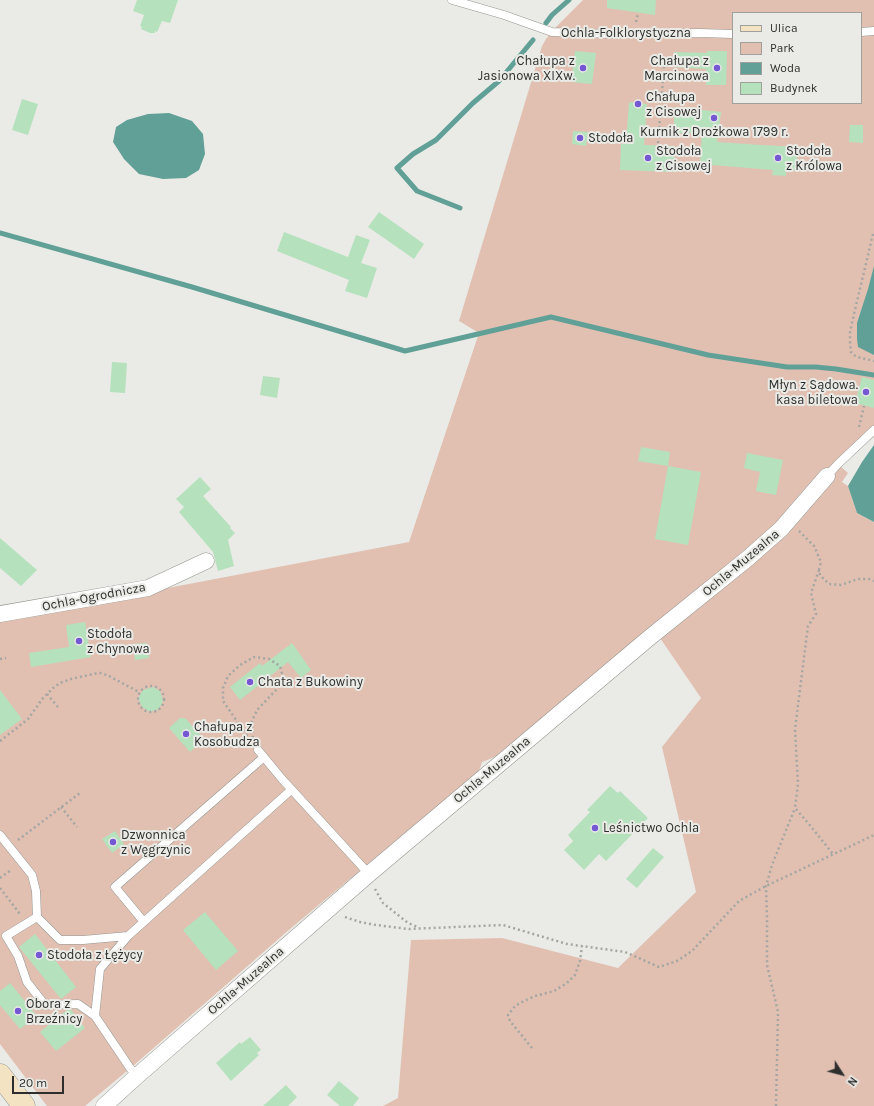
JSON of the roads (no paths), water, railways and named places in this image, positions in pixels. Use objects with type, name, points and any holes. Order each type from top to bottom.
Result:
[{"type":"street","name":"Ochla-Muzealna","points":[[104,1106],[369,874],[649,638],[747,559],[789,521],[827,476]]},
{"type":"street","name":"Ochla-Ogrodnicza","points":[[0,614],[148,588],[206,560]]},
{"type":"street","points":[[0,1075],[24,1106]]},
{"type":"lane","name":"Ochla-Folklorystyczna","points":[[452,0],[504,15],[552,32],[611,34],[732,34]]},
{"type":"lane","points":[[862,32],[874,32]]},
{"type":"lane","name":"Ochla-Muzealna","points":[[827,476],[874,430]]},
{"type":"lane","points":[[256,747],[291,790],[369,874]]},
{"type":"lane","points":[[144,922],[115,887],[264,757]]},
{"type":"lane","points":[[95,1016],[100,969],[128,936],[291,790]]},
{"type":"lane","points":[[0,835],[32,875],[36,891],[38,917],[60,940],[84,940],[128,936]]},
{"type":"lane","points":[[38,917],[6,936],[18,956],[26,982],[46,1005],[78,1004],[95,1016],[137,1076]]},
{"type":"water","points":[[169,113],[192,121],[203,134],[205,154],[199,170],[186,178],[163,179],[139,174],[124,159],[113,142],[116,127],[127,120],[148,114]]},
{"type":"water","points":[[874,266],[874,355],[858,347],[857,323]]},
{"type":"water","points":[[874,445],[874,522],[857,513],[848,486]]},
{"type":"waterway","points":[[546,23],[552,15],[569,0]]},
{"type":"waterway","points":[[460,208],[417,191],[397,168],[413,154],[436,140],[473,103],[499,81],[533,40]]},
{"type":"waterway","points":[[0,233],[192,287],[405,351],[551,317],[708,355],[787,367],[816,367],[874,375]]},
{"type":"place","name":"Chałupa z Jasionowa XIXw.","points":[[583,68]]},
{"type":"place","name":"Chałupa z Marcinowa","points":[[717,68]]},
{"type":"place","name":"Chałupa z Cisowej","points":[[638,104]]},
{"type":"place","name":"Kurnik z Drożkowa 1799 r.","points":[[714,118]]},
{"type":"place","name":"Stodoła","points":[[580,138]]},
{"type":"place","name":"Stodoła z Cisowej","points":[[648,158]]},
{"type":"place","name":"Stodoła z Królowa","points":[[778,158]]},
{"type":"place","name":"Młyn z Sądowa. kasa biletowa","points":[[866,392]]},
{"type":"place","name":"Stodoła z Chynowa","points":[[79,641]]},
{"type":"place","name":"Chata z Bukowiny","points":[[250,682]]},
{"type":"place","name":"Chałupa z Kosobudza","points":[[186,734]]},
{"type":"place","name":"Leśnictwo Ochla","points":[[595,828]]},
{"type":"place","name":"Dzwonnica z Węgrzynic","points":[[113,842]]},
{"type":"place","name":"Stodoła z Łężycy","points":[[39,955]]},
{"type":"place","name":"Obora z Brzeźnicy","points":[[18,1011]]}]
